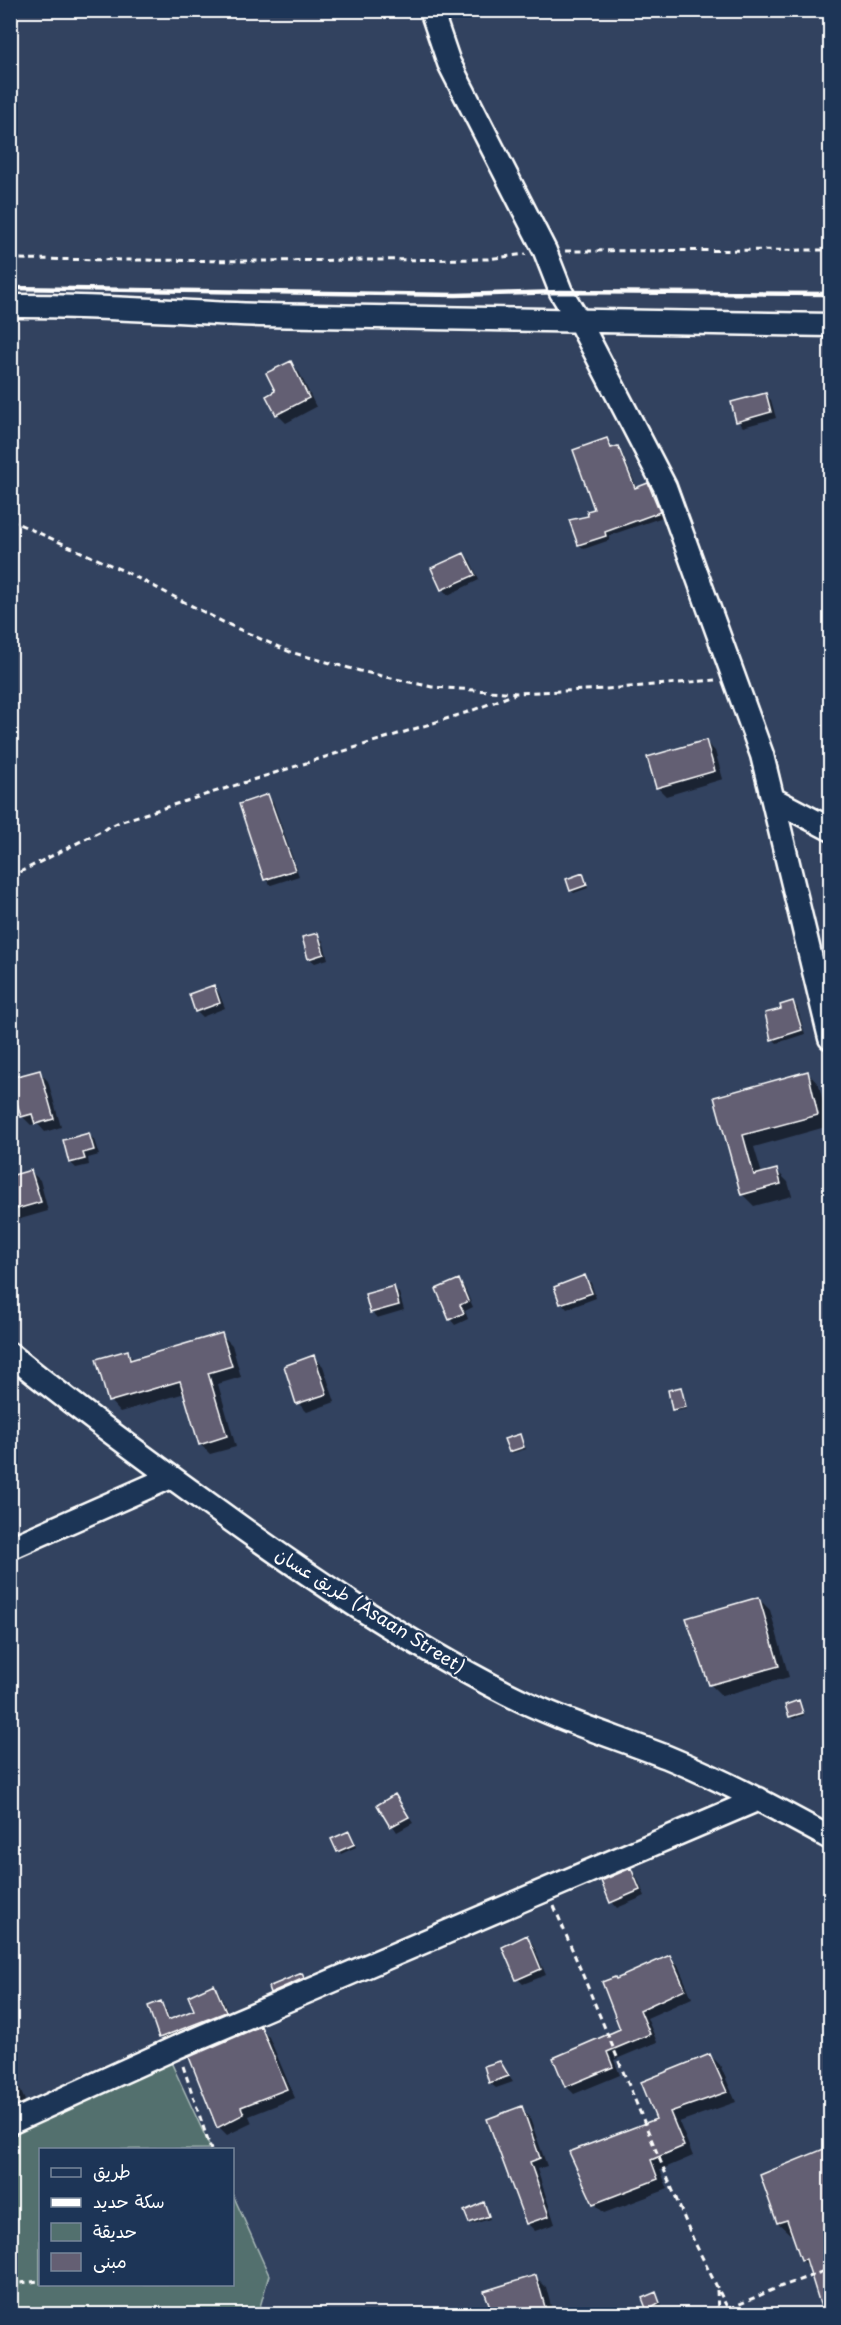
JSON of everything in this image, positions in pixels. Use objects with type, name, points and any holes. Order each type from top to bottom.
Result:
[{"type":"street","points":[[431,10],[449,63],[544,251],[561,292],[580,323],[665,487],[762,755],[831,1038]]},
{"type":"street","points":[[10,306],[580,323],[831,325]]},
{"type":"street","points":[[773,799],[831,829]]},
{"type":"street","name":"طريق عسان (Asaan Street)","points":[[10,1354],[67,1400],[171,1477],[350,1603],[446,1661],[509,1694],[599,1732],[669,1758],[759,1799],[831,1838]]},
{"type":"street","points":[[10,1548],[171,1477]]},
{"type":"street","points":[[10,2123],[177,2047],[759,1799]]},
{"type":"path","points":[[10,259],[244,261],[488,259],[544,251],[831,250]]},
{"type":"path","points":[[10,520],[126,572],[225,623],[290,652],[432,687],[517,693],[608,689],[734,678]]},
{"type":"path","points":[[10,877],[119,822],[468,712],[517,693]]},
{"type":"path","points":[[548,1890],[693,2239],[728,2309],[777,2288],[831,2269]]},
{"type":"path","points":[[177,2047],[210,2148]]},
{"type":"path","points":[[10,2284],[39,2281]]},
{"type":"path","points":[[717,2288],[718,2314]]},
{"type":"green space","points":[[170,2060],[211,2148],[39,2148],[39,2286],[234,2286],[234,2197],[269,2275],[258,2314],[11,2314],[11,2136]]},
{"type":"building","points":[[291,361],[309,398],[276,415],[266,396],[275,391],[266,373]]},
{"type":"building","points":[[766,393],[771,412],[736,422],[731,402]]},
{"type":"building","points":[[607,438],[611,448],[618,446],[635,488],[648,483],[660,512],[605,532],[606,536],[578,545],[569,520],[588,516],[587,511],[594,509],[573,450]]},
{"type":"building","points":[[464,553],[475,575],[441,590],[431,568]]},
{"type":"building","points":[[706,740],[715,771],[656,788],[647,757]]},
{"type":"building","points":[[268,794],[295,870],[264,880],[239,804]]},
{"type":"building","points":[[583,873],[587,885],[570,891],[566,879]]},
{"type":"building","points":[[318,933],[324,954],[308,959],[302,937]]},
{"type":"building","points":[[214,985],[220,1003],[195,1012],[189,994]]},
{"type":"building","points":[[793,1001],[802,1030],[771,1040],[765,1013],[781,1009],[780,1005]]},
{"type":"building","points":[[40,1070],[54,1119],[35,1124],[32,1114],[21,1117],[10,1078]]},
{"type":"building","points":[[808,1071],[818,1115],[743,1135],[754,1175],[777,1169],[781,1184],[741,1195],[714,1097]]},
{"type":"building","points":[[89,1133],[94,1150],[83,1153],[85,1159],[69,1163],[63,1140]]},
{"type":"building","points":[[31,1170],[41,1202],[10,1211],[10,1176]]},
{"type":"building","points":[[585,1275],[592,1293],[560,1304],[554,1287]]},
{"type":"building","points":[[459,1279],[468,1301],[460,1305],[464,1313],[449,1320],[436,1289]]},
{"type":"building","points":[[394,1286],[399,1305],[370,1313],[365,1294]]},
{"type":"building","points":[[222,1333],[232,1366],[208,1373],[227,1436],[199,1445],[180,1381],[108,1402],[96,1359],[128,1350],[130,1360]]},
{"type":"building","points":[[314,1355],[327,1394],[296,1404],[284,1366]]},
{"type":"building","points":[[681,1387],[686,1407],[672,1410],[668,1390]]},
{"type":"building","points":[[520,1434],[524,1447],[509,1452],[504,1439]]},
{"type":"building","points":[[759,1597],[779,1666],[709,1685],[686,1618]]},
{"type":"building","points":[[799,1700],[803,1713],[789,1717],[785,1705]]},
{"type":"building","points":[[395,1794],[409,1817],[390,1827],[377,1805]]},
{"type":"building","points":[[349,1831],[355,1844],[337,1852],[331,1839]]},
{"type":"building","points":[[631,1868],[640,1890],[610,1903],[601,1881]]},
{"type":"building","points":[[527,1935],[541,1969],[516,1980],[502,1947]]},
{"type":"building","points":[[670,1955],[685,1989],[640,2010],[650,2034],[607,2052],[613,2067],[565,2087],[553,2058],[620,2029],[602,1982],[615,1977],[616,1979]]},
{"type":"building","points":[[302,1973],[304,1978],[270,1993],[268,1987]]},
{"type":"building","points":[[214,1984],[226,2012],[159,2038],[148,2006],[161,2001],[168,2020],[194,2010],[188,1996]]},
{"type":"building","points":[[261,2026],[287,2089],[241,2107],[244,2114],[217,2128],[189,2057]]},
{"type":"building","points":[[710,2054],[727,2092],[670,2112],[684,2146],[651,2160],[658,2179],[593,2204],[569,2152],[656,2119],[641,2082]]},
{"type":"building","points":[[500,2061],[509,2076],[489,2083],[484,2066]]},
{"type":"building","points":[[522,2106],[540,2158],[530,2162],[549,2216],[526,2224],[487,2119]]},
{"type":"building","points":[[831,2146],[831,2314],[823,2314],[806,2259],[801,2260],[787,2220],[777,2223],[760,2175]]},
{"type":"building","points":[[484,2202],[489,2216],[469,2223],[464,2211]]},
{"type":"building","points":[[536,2275],[547,2314],[493,2314],[484,2291]]},
{"type":"building","points":[[656,2292],[660,2303],[647,2311],[642,2298]]},
{"type":"railway","points":[[10,288],[456,295],[561,292],[830,294]]}]
